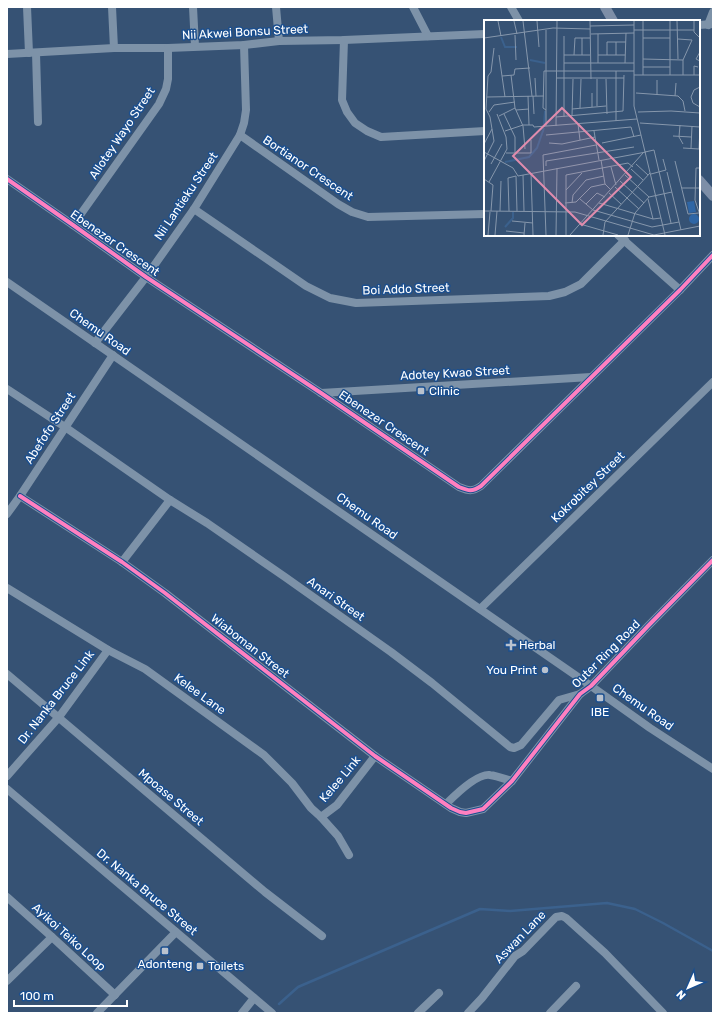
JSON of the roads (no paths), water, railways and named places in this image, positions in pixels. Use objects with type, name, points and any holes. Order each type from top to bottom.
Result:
[{"type":"main road","points":[[605,7],[612,20]]},
{"type":"main road","points":[[700,181],[713,196]]},
{"type":"street","points":[[27,7],[33,53],[38,122]]},
{"type":"street","points":[[112,7],[114,48]]},
{"type":"street","points":[[193,7],[195,46]]},
{"type":"street","points":[[276,7],[279,41]]},
{"type":"street","points":[[413,7],[428,36]]},
{"type":"street","points":[[512,7],[518,20]]},
{"type":"street","points":[[700,25],[711,25],[713,12]]},
{"type":"street","name":"Nii Akwei Bonsu Street","points":[[7,54],[114,48],[168,48],[244,45],[279,41],[344,40],[484,34]]},
{"type":"street","points":[[344,40],[342,100],[347,112],[355,123],[367,131],[381,137],[484,131]]},
{"type":"street","name":"Nii Lantieku Street","points":[[95,343],[146,277],[194,209],[240,136],[246,110],[244,45]]},
{"type":"street","name":"Allotey Wayo Street","points":[[73,225],[159,104],[166,89],[168,79],[168,48]]},
{"type":"street","name":"Bortianor Crescent","points":[[240,136],[338,204],[352,212],[368,217],[484,214]]},
{"type":"street","name":"Ebenezer Crescent","points":[[7,179],[146,277],[459,487],[472,491],[481,486],[680,290],[713,255]]},
{"type":"street","name":"Boi Addo Street","points":[[194,209],[306,286],[330,298],[356,303],[549,296],[565,292],[581,284],[621,238]]},
{"type":"street","points":[[621,238],[680,290]]},
{"type":"street","name":"Chemu Road","points":[[7,282],[650,728],[712,765]]},
{"type":"street","name":"Abefofo Street","points":[[7,514],[113,355]]},
{"type":"street","name":"Adotey Kwao Street","points":[[321,393],[591,377]]},
{"type":"street","name":"Kokrobitey Street","points":[[480,609],[713,382]]},
{"type":"street","name":"Anari Street","points":[[7,389],[285,577],[416,670],[510,748],[521,745],[559,700],[580,694]]},
{"type":"street","name":"Wiaboman Street","points":[[20,496],[122,562],[199,619],[375,756],[452,808],[466,813]]},
{"type":"street","points":[[122,562],[170,500]]},
{"type":"street","name":"Outer Ring Road","points":[[466,813],[483,810],[512,781],[580,694],[591,686],[713,560]]},
{"type":"street","name":"Kelee Lane","points":[[7,588],[108,650],[145,669],[264,755],[292,783],[311,808],[338,836],[349,855]]},
{"type":"street","name":"Dr. Nanka Bruce Link","points":[[7,776],[59,717],[108,650]]},
{"type":"street","name":"Mpoase Street","points":[[7,674],[265,892],[322,936]]},
{"type":"street","name":"Kelee Link","points":[[321,817],[337,805],[375,756]]},
{"type":"street","points":[[446,804],[470,783],[480,777],[489,775],[512,781]]},
{"type":"street","name":"Dr. Nanka Bruce Street","points":[[7,789],[272,1013]]},
{"type":"street","name":"Ayikoi Teiko Loop","points":[[7,897],[52,936],[115,995]]},
{"type":"street","name":"Aswan Lane","points":[[468,1013],[482,998],[515,956],[523,951],[556,917],[562,916],[605,953],[663,1013]]},
{"type":"street","points":[[97,1013],[176,932]]},
{"type":"street","points":[[7,981],[52,936]]},
{"type":"street","points":[[550,1013],[576,986]]},
{"type":"street","points":[[418,1013],[439,993]]},
{"type":"street","points":[[242,1013],[254,998]]},
{"type":"waterway","points":[[279,1004],[298,987],[480,909],[510,911],[607,903],[635,909],[713,951]]},
{"type":"place","name":"Clinic","points":[[421,391]]},
{"type":"place","name":"Herbal","points":[[511,645]]},
{"type":"place","name":"You Print","points":[[545,670]]},
{"type":"place","name":"IBE","points":[[600,698]]},
{"type":"place","name":"Adonteng","points":[[165,951]]},
{"type":"place","name":"Toilets","points":[[200,966]]}]
